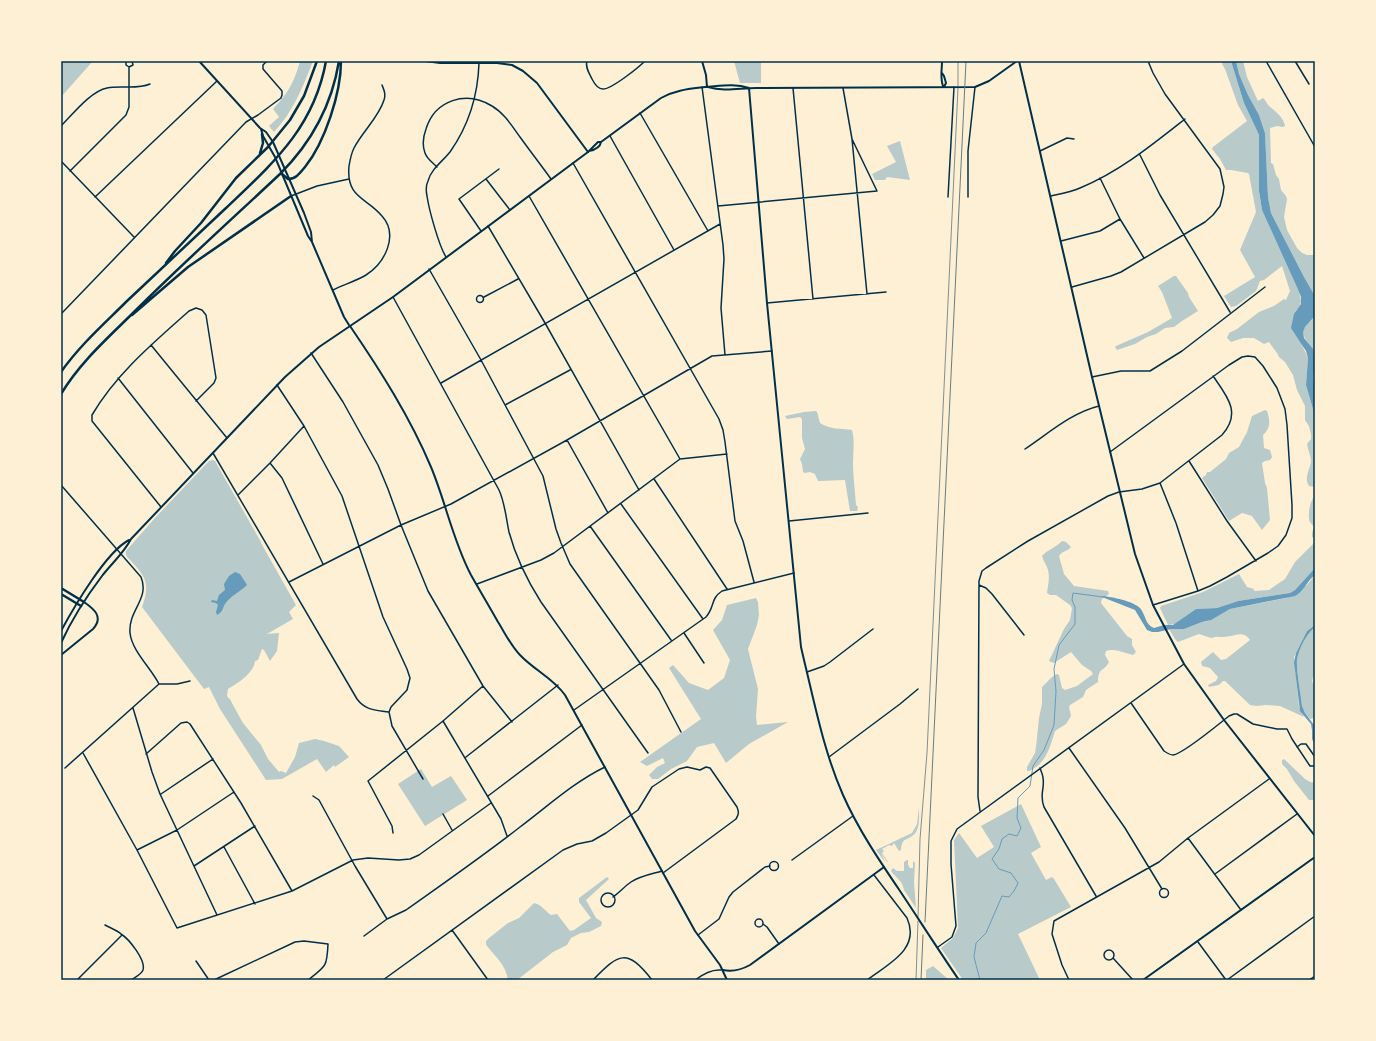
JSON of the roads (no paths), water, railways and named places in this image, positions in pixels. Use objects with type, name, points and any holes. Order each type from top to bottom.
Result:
[{"type":"highway","points":[[163,267],[173,253],[201,223],[236,178],[273,142],[290,120],[299,107],[309,86],[317,61]]},
{"type":"highway","points":[[61,372],[85,342],[259,176],[288,146],[300,129],[311,108],[322,82],[326,61]]},
{"type":"highway","points":[[282,174],[287,178],[296,177],[306,166],[323,138],[333,106],[341,68],[340,61]]},
{"type":"highway","points":[[61,394],[88,357],[292,161],[308,140],[322,116],[333,88],[340,61]]},
{"type":"highway","points":[[259,156],[263,143],[262,134]]},
{"type":"highway","points":[[125,320],[144,306],[188,267],[291,196]]},
{"type":"highway","points":[[61,588],[84,602]]},
{"type":"highway","points":[[61,594],[81,606]]},
{"type":"main road","points":[[199,61],[260,128],[266,132],[273,142],[287,178],[296,210],[312,242],[344,317],[381,372],[420,443],[435,476],[460,550],[477,584],[515,650],[528,663],[558,686],[574,710],[698,936],[723,970],[727,980]]},
{"type":"main road","points":[[425,61],[479,63],[497,62],[518,68],[529,74],[588,152]]},
{"type":"main road","points":[[702,61],[706,75],[707,87]]},
{"type":"main road","points":[[942,61],[942,73],[946,83],[944,87]]},
{"type":"main road","points":[[61,643],[81,606],[101,577],[128,545],[131,539],[277,385],[311,353],[393,297],[572,163],[588,152],[596,149],[601,142],[640,113],[668,95],[684,89],[716,85],[743,86],[749,88],[975,87],[989,81],[1018,61],[1135,554],[1153,604],[1184,664],[1224,720],[1315,836]]},
{"type":"main road","points":[[749,88],[767,303],[801,649],[829,758],[843,796],[866,840],[959,980]]},
{"type":"main road","points":[[260,128],[282,174]]},
{"type":"main road","points":[[287,178],[302,207],[311,232],[312,242]]},
{"type":"main road","points":[[296,210],[302,207]]},
{"type":"main road","points":[[302,223],[307,221]]},
{"type":"main road","points":[[61,631],[79,599],[96,574],[125,542],[131,539]]},
{"type":"main road","points":[[61,655],[97,624],[98,617],[96,611],[84,602]]},
{"type":"main road","points":[[1143,980],[1198,942],[1315,856]]},
{"type":"main road","points":[[723,970],[736,971],[743,969],[780,944],[884,867]]},
{"type":"street","points":[[70,171],[125,117],[129,107],[129,67],[126,65],[126,61]]},
{"type":"street","points":[[129,67],[133,65],[132,61]]},
{"type":"street","points":[[61,314],[246,122],[258,115],[282,96],[282,91],[263,69],[263,65],[267,61]]},
{"type":"street","points":[[587,61],[586,63],[593,81],[598,87],[603,89],[611,86],[645,61]]},
{"type":"street","points":[[1072,287],[1121,272],[1205,222],[1220,206],[1224,187],[1220,169],[1159,85],[1148,61]]},
{"type":"street","points":[[1266,61],[1315,147]]},
{"type":"street","points":[[1295,61],[1309,84]]},
{"type":"street","points":[[446,257],[441,248],[426,195],[428,181],[458,140],[470,114],[475,99],[479,63]]},
{"type":"street","points":[[96,198],[217,81]]},
{"type":"street","points":[[61,126],[100,90],[109,88],[139,87],[150,84]]},
{"type":"street","points":[[333,290],[365,276],[378,266],[390,241],[386,221],[382,215],[357,195],[349,179],[350,158],[353,149],[381,107],[384,99],[385,92],[382,85]]},
{"type":"street","points":[[702,87],[724,259],[721,308],[725,355]]},
{"type":"street","points":[[948,197],[954,87]]},
{"type":"street","points":[[968,197],[968,151],[975,87]]},
{"type":"street","points":[[793,88],[813,299]]},
{"type":"street","points":[[843,88],[852,139],[867,294]]},
{"type":"street","points":[[437,167],[426,156],[423,145],[424,136],[430,118],[447,102],[458,98],[475,99],[487,103],[500,112],[551,179]]},
{"type":"street","points":[[640,113],[708,231]]},
{"type":"street","points":[[1050,196],[1078,189],[1100,178],[1140,155],[1185,119]]},
{"type":"street","points":[[610,136],[674,250]]},
{"type":"street","points":[[1040,151],[1067,138],[1074,139]]},
{"type":"street","points":[[718,206],[877,191],[852,139]]},
{"type":"street","points":[[1140,155],[1160,195],[1185,234],[1231,313]]},
{"type":"street","points":[[61,161],[134,237]]},
{"type":"street","points":[[572,163],[719,419],[723,430],[727,454],[735,521],[744,541],[754,582]]},
{"type":"street","points":[[481,231],[459,199],[499,168]]},
{"type":"street","points":[[1100,178],[1120,219],[1144,258]]},
{"type":"street","points":[[291,196],[317,186],[349,179]]},
{"type":"street","points":[[486,179],[510,210]]},
{"type":"street","points":[[529,196],[680,459]]},
{"type":"street","points":[[1061,241],[1100,231],[1120,219]]},
{"type":"street","points":[[441,383],[720,224]]},
{"type":"street","points":[[488,226],[545,323],[639,490]]},
{"type":"street","points":[[429,269],[481,360],[534,458],[545,482],[556,529],[570,564],[659,690],[681,732]]},
{"type":"street","points":[[484,298],[518,278]]},
{"type":"street","points":[[1092,376],[1121,371],[1150,371],[1182,351],[1265,287]]},
{"type":"street","points":[[767,303],[886,292]]},
{"type":"street","points":[[393,297],[494,480],[503,501],[509,530],[527,581],[648,754]]},
{"type":"street","points":[[161,507],[91,417],[118,378],[151,345],[190,310],[196,308],[204,312],[206,318],[216,378],[214,383],[196,401]]},
{"type":"street","points":[[151,345],[226,438]]},
{"type":"street","points":[[289,582],[359,546],[445,507],[567,440],[712,356],[772,351]]},
{"type":"street","points":[[311,353],[339,396],[370,451],[388,489],[401,526],[428,591],[483,686],[512,722]]},
{"type":"street","points":[[1110,452],[1213,376],[1242,357],[1248,356],[1255,358],[1272,379],[1282,398],[1287,425],[1292,505],[1292,518],[1286,535],[1278,546],[1256,561],[1227,577],[1198,591],[1153,604]]},
{"type":"street","points":[[505,405],[571,369]]},
{"type":"street","points":[[980,811],[978,797],[979,585],[982,572],[1028,541],[1108,496],[1120,492],[1142,489],[1160,483],[1222,435],[1228,429],[1231,421],[1231,404],[1228,397],[1213,376]]},
{"type":"street","points":[[118,378],[193,473]]},
{"type":"street","points":[[277,385],[304,426],[342,496],[383,617],[407,668],[410,678],[407,690],[389,712],[392,726],[423,779]]},
{"type":"street","points":[[1025,449],[1075,415],[1088,408],[1099,406]]},
{"type":"street","points":[[238,495],[304,426]]},
{"type":"street","points":[[567,440],[608,513]]},
{"type":"street","points":[[213,453],[357,699],[362,706],[373,710],[389,712]]},
{"type":"street","points":[[477,584],[548,556],[621,504],[680,459],[727,454]]},
{"type":"street","points":[[1189,461],[1227,521],[1256,561]]},
{"type":"street","points":[[270,463],[282,478],[323,564]]},
{"type":"street","points":[[654,479],[727,589]]},
{"type":"street","points":[[1160,483],[1176,523],[1198,591]]},
{"type":"street","points":[[61,485],[137,572],[143,582],[144,589],[142,596],[131,618],[130,635],[133,644],[159,684]]},
{"type":"street","points":[[621,504],[702,619]]},
{"type":"street","points":[[789,521],[868,513]]},
{"type":"street","points":[[590,526],[672,641]]},
{"type":"street","points":[[574,710],[702,619],[710,611],[716,595],[722,590],[794,573]]},
{"type":"street","points":[[979,585],[986,588],[992,594],[1024,635]]},
{"type":"street","points":[[807,672],[824,666],[873,629]]},
{"type":"street","points":[[683,633],[704,663]]},
{"type":"street","points":[[937,948],[952,937],[956,926],[951,864],[952,837],[957,829],[1184,664]]},
{"type":"street","points":[[65,768],[159,684],[177,684],[190,681]]},
{"type":"street","points":[[393,833],[392,826],[368,781],[443,721],[483,686]]},
{"type":"street","points":[[466,758],[558,686]]},
{"type":"street","points":[[829,758],[918,689]]},
{"type":"street","points":[[1130,703],[1164,751],[1173,755],[1182,751],[1224,720],[1234,714],[1237,714],[1254,724],[1277,729],[1287,729],[1310,766],[1315,766]]},
{"type":"street","points":[[133,708],[146,754],[160,794],[217,915]]},
{"type":"street","points":[[443,721],[501,819],[507,837]]},
{"type":"street","points":[[146,754],[181,723],[187,722],[190,724],[255,826],[292,891]]},
{"type":"street","points":[[488,797],[582,725]]},
{"type":"street","points":[[1297,747],[1302,744],[1306,744],[1315,757]]},
{"type":"street","points":[[1069,748],[1125,828],[1162,889],[1168,891],[1169,894],[1166,897],[1162,897],[1160,895],[1162,889]]},
{"type":"street","points":[[83,753],[178,928],[292,891],[353,860],[368,858],[400,860],[410,859],[419,855],[491,804]]},
{"type":"street","points":[[160,794],[213,759]]},
{"type":"street","points":[[364,936],[387,919],[406,910],[507,837],[542,809],[580,782],[605,767]]},
{"type":"street","points":[[383,980],[562,850],[599,838],[638,810],[652,787],[679,769],[687,767],[697,770],[706,767],[710,768],[737,807],[739,815],[736,819],[663,872],[637,878],[613,897]]},
{"type":"street","points":[[1040,768],[1044,778],[1041,793],[1044,807],[1096,896]]},
{"type":"street","points":[[1069,980],[1062,965],[1052,934],[1052,926],[1054,921],[1096,896],[1150,868],[1188,838],[1269,779]]},
{"type":"street","points":[[137,850],[177,830],[234,792]]},
{"type":"street","points":[[313,796],[319,800],[355,866],[387,919]]},
{"type":"street","points":[[443,814],[453,831]]},
{"type":"street","points":[[1215,874],[1297,814]]},
{"type":"street","points":[[792,860],[853,816]]},
{"type":"street","points":[[194,866],[255,826]]},
{"type":"street","points":[[1188,838],[1241,910]]},
{"type":"street","points":[[224,847],[254,904]]},
{"type":"street","points":[[698,936],[719,919],[729,897],[733,892],[765,867],[770,866],[771,863],[775,861],[777,862],[779,867],[772,870],[770,866]]},
{"type":"street","points":[[867,980],[902,953],[909,942],[910,936],[910,926],[907,918],[874,875]]},
{"type":"street","points":[[610,894],[613,897],[613,905],[607,907],[603,904],[601,898],[604,895],[610,894]]},
{"type":"street","points":[[1198,942],[1227,980],[1315,916]]},
{"type":"street","points":[[763,924],[760,927],[757,927],[755,923],[756,920],[760,919],[763,921],[763,924],[780,944]]},
{"type":"street","points":[[105,925],[123,934],[143,963],[143,969],[140,974],[131,980]]},
{"type":"street","points":[[452,930],[488,980]]},
{"type":"street","points":[[76,980],[123,934]]},
{"type":"street","points":[[214,980],[295,942],[304,941],[328,944],[326,964],[308,980]]},
{"type":"street","points":[[1113,958],[1110,960],[1105,958],[1105,952],[1109,949],[1112,950],[1114,955],[1113,958],[1134,980]]},
{"type":"street","points":[[593,980],[613,962],[626,958],[636,962],[652,980]]},
{"type":"street","points":[[196,961],[209,980]]},
{"type":"street","points":[[696,980],[706,973],[718,969],[723,970]]},
{"type":"street","points":[[1309,980],[1315,976]]},
{"type":"lane","points":[[916,980],[920,839],[927,753],[959,76],[958,61]]},
{"type":"water","points":[[1231,61],[1236,61],[1239,74],[1259,115],[1265,133],[1268,197],[1271,213],[1315,296],[1315,316],[1305,327],[1303,332],[1304,338],[1313,349],[1315,360],[1313,378],[1315,388],[1315,416],[1306,385],[1308,358],[1306,351],[1291,328],[1294,314],[1301,304],[1301,297],[1262,210],[1259,191],[1259,135],[1244,103]]},
{"type":"water","points":[[1315,568],[1315,575],[1295,596],[1230,609],[1211,620],[1184,629],[1171,629],[1152,632],[1147,630],[1135,610],[1102,597],[1117,598],[1128,601],[1137,606],[1142,611],[1149,625],[1154,628],[1164,625],[1173,625],[1196,609],[1217,608],[1238,601],[1290,593],[1295,590]]},
{"type":"water","points":[[235,572],[240,574],[247,585],[225,604],[221,612],[217,615],[216,612],[218,605],[211,602],[212,600],[217,601],[219,595],[225,590],[224,584],[229,576]]},
{"type":"water","points":[[1315,625],[1301,646],[1297,664],[1302,706],[1305,713],[1314,725],[1315,745],[1312,739],[1311,724],[1300,711],[1294,662],[1296,653],[1307,631]]},
{"type":"waterway","points":[[980,980],[974,957],[976,943],[986,933],[1002,896],[1009,897],[1018,883],[1011,873],[999,869],[992,859],[999,849],[1002,839],[1009,834],[1017,836],[1021,828],[1017,818],[1018,798],[1030,786],[1033,766],[1044,750],[1054,725],[1056,691],[1054,669],[1059,645],[1075,624],[1075,607],[1072,600],[1073,593],[1103,597]]},
{"type":"railway","points":[[925,922],[966,61]]},
{"type":"railway","points":[[921,980],[923,935]]}]
